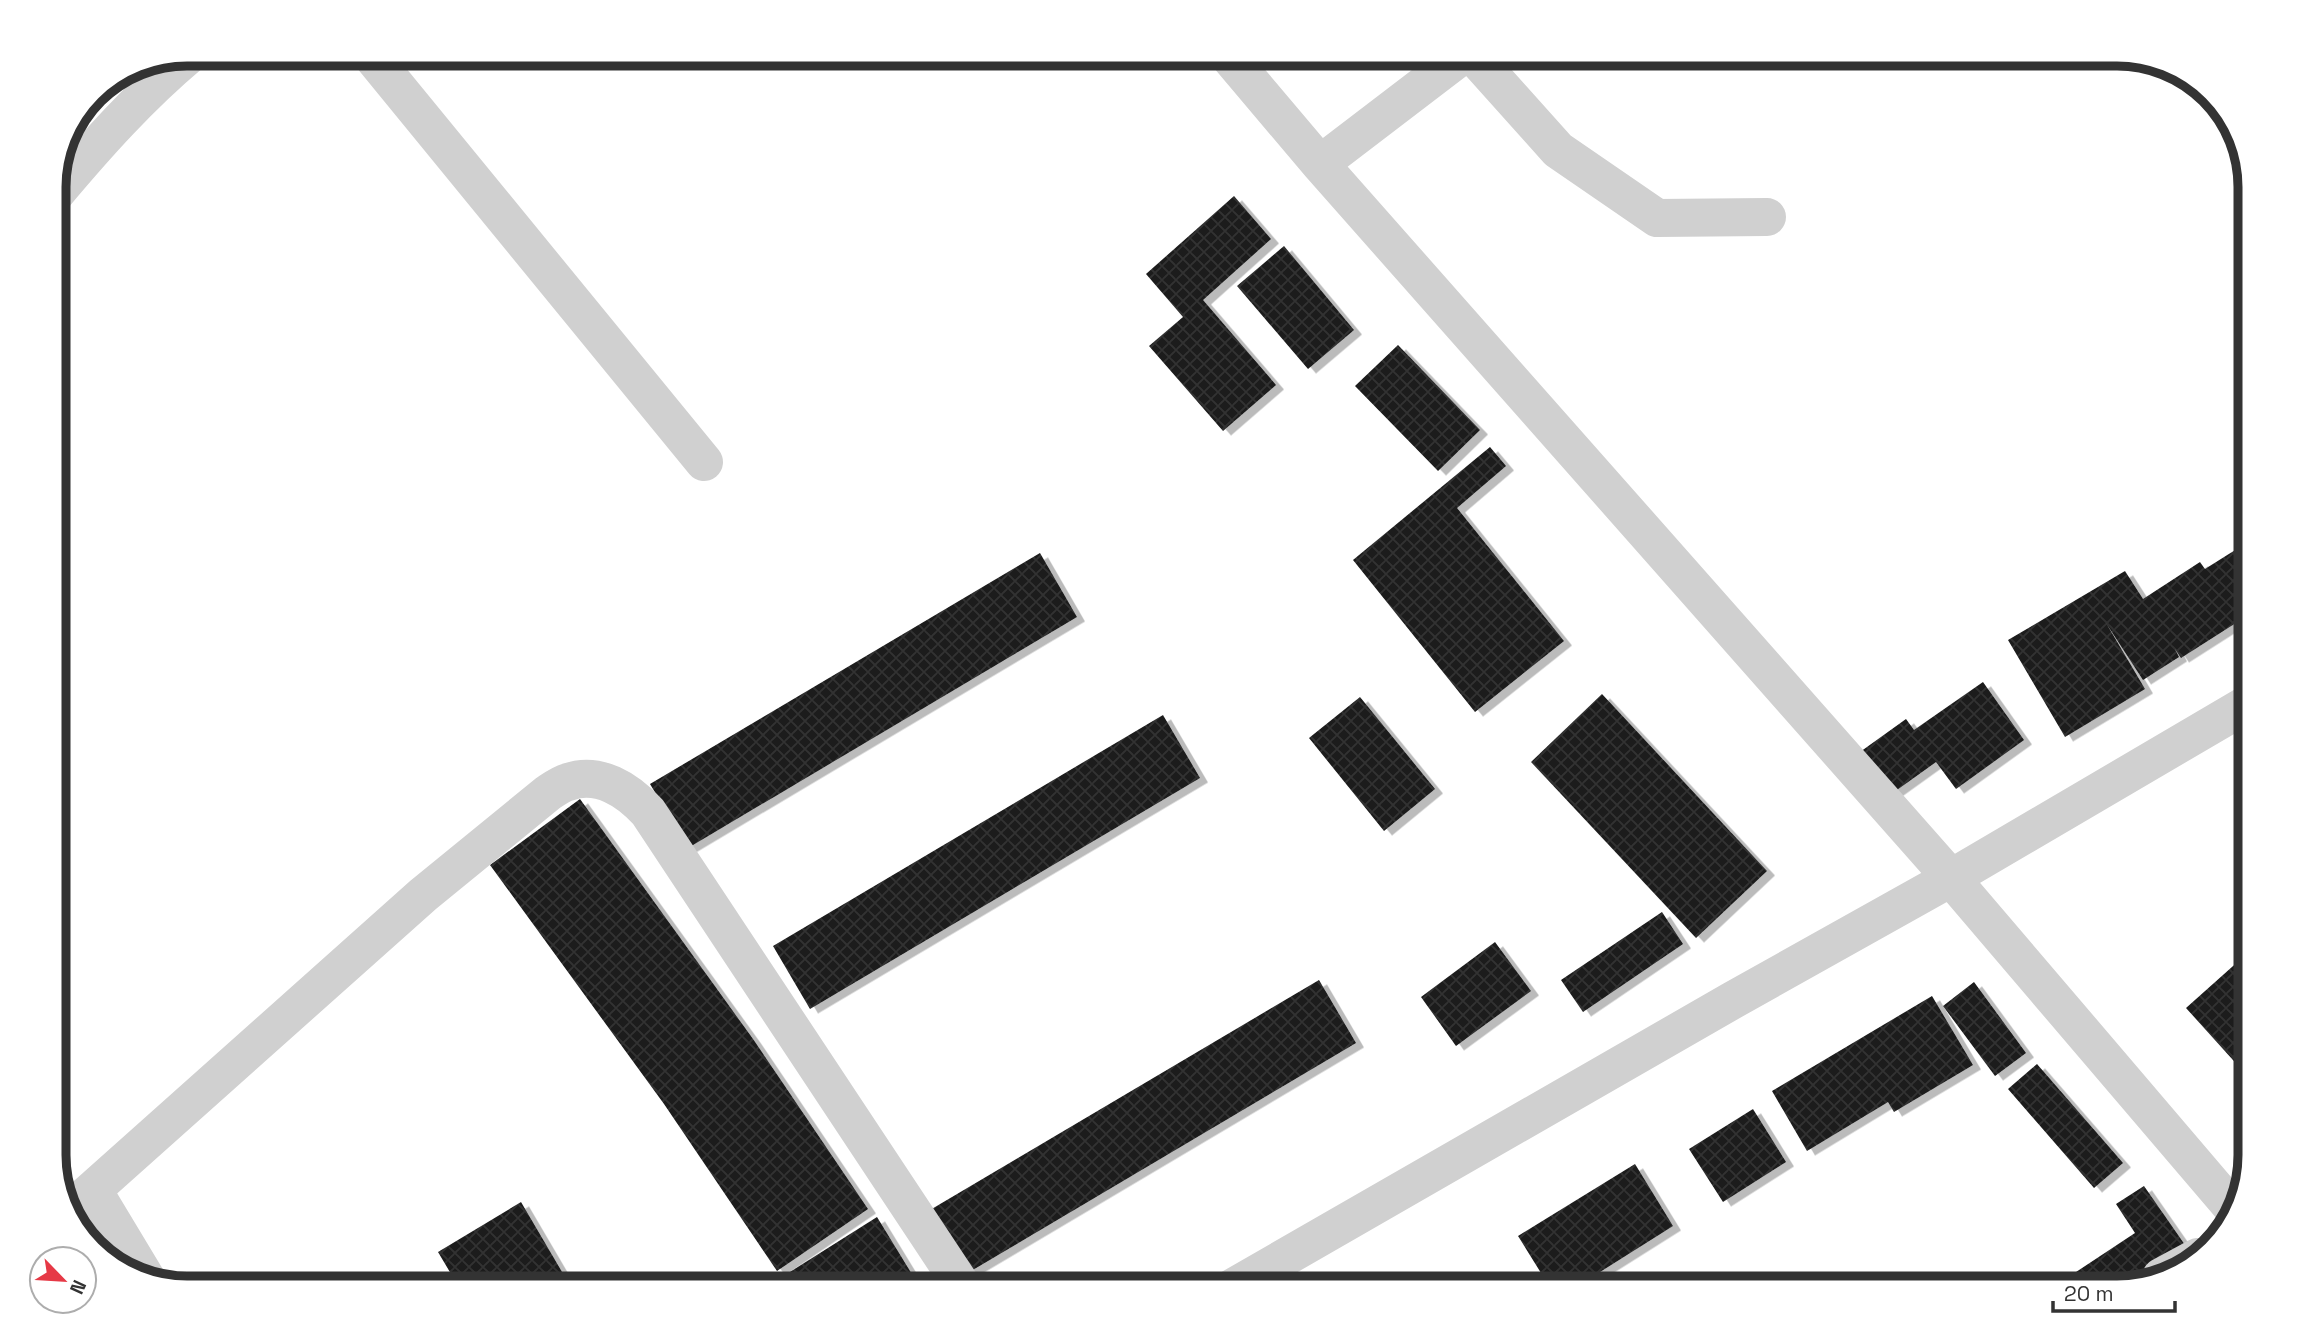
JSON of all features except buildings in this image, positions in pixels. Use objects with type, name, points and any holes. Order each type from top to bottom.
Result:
[{"type":"street","points":[[380,66],[704,462]]},
{"type":"street","points":[[1237,66],[1320,164],[1951,878],[2228,1203]]},
{"type":"street","points":[[1320,164],[1448,66]]},
{"type":"street","points":[[1483,66],[1558,150],[1657,218],[1767,217]]},
{"type":"street","points":[[67,179],[98,142],[175,68]]},
{"type":"street","points":[[1253,1276],[1951,878],[2238,710]]},
{"type":"street","points":[[134,1264],[82,1200],[423,895],[548,793],[567,782],[585,779],[619,787],[634,797],[648,812],[955,1276]]}]
